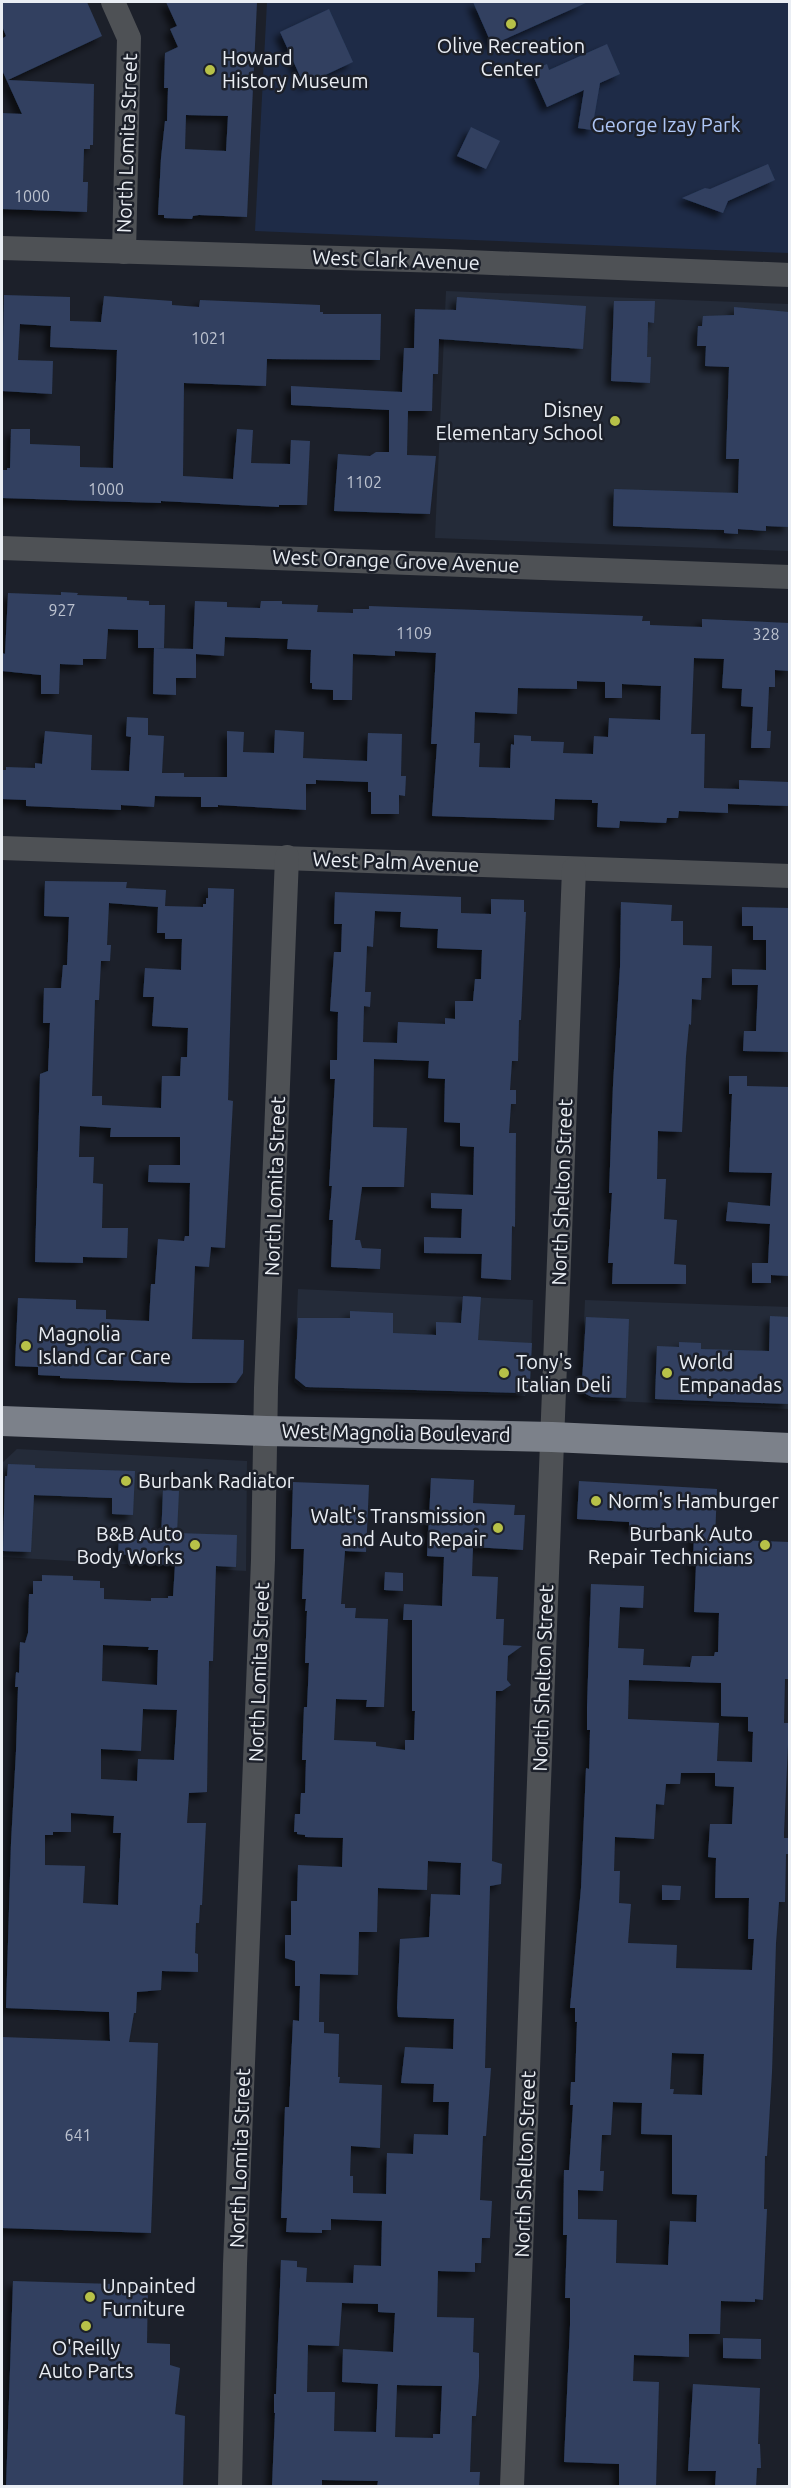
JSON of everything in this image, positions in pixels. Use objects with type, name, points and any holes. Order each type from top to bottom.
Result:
[{"type":"main road","name":"West Magnolia Boulevard","points":[[2,1421],[266,1431],[552,1437],[789,1448]]},
{"type":"street","name":"North Lomita Street","points":[[113,2],[129,38],[124,252]]},
{"type":"street","name":"West Clark Avenue","points":[[2,248],[444,261],[789,275]]},
{"type":"street","name":"West Orange Grove Avenue","points":[[2,548],[789,578]]},
{"type":"street","name":"West Palm Avenue","points":[[2,848],[789,876]]},
{"type":"street","name":"North Lomita Street","points":[[230,2487],[235,2264],[257,1726],[287,857]]},
{"type":"street","name":"North Shelton Street","points":[[512,2487],[574,869]]},
{"type":"shaded area","name":"Disney Elementary School","points":[[446,291],[789,304],[789,551],[435,538]]},
{"type":"shaded area","points":[[298,1289],[533,1300],[530,1387],[525,1396],[304,1390],[294,1382]]},
{"type":"shaded area","points":[[585,1300],[789,1307],[789,1409],[590,1400],[584,1396],[581,1388]]},
{"type":"shaded area","points":[[17,1449],[247,1461],[246,1571],[2,1557],[2,1463]]},
{"type":"green space","name":"George Izay Park","points":[[267,2],[789,2],[789,253],[255,231]]},
{"type":"building","points":[[2,2],[87,2],[102,36],[8,80],[94,84],[93,145],[90,145],[90,149],[84,149],[83,182],[88,182],[87,212],[2,209],[2,113],[22,114],[2,70],[2,39],[6,36],[2,26]]},
{"type":"building","points":[[166,2],[257,2],[247,217],[199,215],[193,216],[192,219],[164,218],[164,215],[158,215],[161,158],[165,121],[167,121],[168,88],[164,88],[165,53],[178,47],[170,29],[177,26]],"holes":[[[186,115],[228,116],[226,151],[185,149]]]},
{"type":"building","name":"Olive Recreation Center","points":[[473,2],[588,2],[492,45]]},
{"type":"building","points":[[329,9],[353,62],[304,85],[280,32]]},
{"type":"building","points":[[607,44],[620,74],[600,83],[592,130],[578,128],[584,90],[547,107],[531,71],[547,64],[549,70]]},
{"type":"building","points":[[471,127],[500,141],[486,169],[457,156]]},
{"type":"building","points":[[768,164],[775,180],[728,201],[723,213],[682,198],[705,188],[710,189]]},
{"type":"building","points":[[4,295],[70,297],[70,321],[101,322],[104,296],[172,301],[172,305],[199,307],[200,300],[320,305],[320,312],[323,314],[381,314],[380,360],[267,359],[266,386],[184,383],[183,476],[233,479],[237,429],[253,430],[251,463],[290,464],[291,440],[310,441],[307,505],[279,505],[279,507],[161,501],[161,503],[2,498],[2,470],[10,468],[11,429],[30,429],[30,444],[80,446],[80,467],[113,468],[117,350],[50,347],[51,326],[20,324],[18,360],[53,361],[52,394],[2,391]]},
{"type":"building","points":[[457,297],[586,306],[583,349],[439,339],[438,374],[433,374],[432,411],[408,411],[407,455],[436,456],[430,514],[334,511],[338,454],[370,456],[376,452],[389,452],[389,410],[291,405],[291,386],[402,392],[404,348],[414,348],[415,309],[456,310]]},
{"type":"building","points":[[614,301],[655,301],[654,323],[648,322],[647,357],[651,357],[650,383],[611,381]]},
{"type":"building","points":[[734,307],[789,312],[789,527],[766,526],[766,531],[738,529],[738,534],[724,533],[724,530],[613,526],[614,489],[738,493],[739,459],[726,459],[729,367],[705,366],[706,346],[697,346],[698,326],[702,326],[703,316],[734,315]]},
{"type":"building","points":[[61,592],[127,597],[127,600],[149,601],[149,605],[165,605],[164,648],[138,648],[138,630],[108,629],[106,659],[83,659],[83,665],[60,664],[59,694],[41,694],[41,675],[2,671],[8,593],[61,595]]},
{"type":"building","points":[[195,601],[227,602],[227,607],[260,608],[261,601],[282,601],[282,604],[318,605],[317,612],[353,613],[353,609],[369,609],[369,606],[643,616],[642,621],[650,621],[650,625],[702,627],[702,619],[789,623],[789,671],[775,670],[775,687],[769,687],[767,731],[771,731],[770,748],[751,748],[753,707],[741,706],[742,689],[722,688],[724,659],[694,658],[691,734],[705,734],[704,788],[739,789],[739,780],[789,782],[789,806],[728,804],[728,813],[679,811],[678,818],[667,818],[666,823],[620,821],[619,828],[597,827],[598,803],[592,803],[592,800],[555,799],[554,820],[432,816],[437,744],[431,744],[436,653],[395,651],[395,656],[353,654],[352,700],[333,700],[333,690],[312,689],[312,683],[310,683],[311,650],[287,649],[288,639],[225,637],[224,656],[196,654],[196,678],[176,678],[176,695],[153,694],[154,648],[193,649]],"holes":[[[577,681],[605,682],[605,698],[622,698],[622,684],[661,686],[660,720],[609,718],[608,737],[594,736],[593,754],[563,753],[564,742],[531,741],[531,736],[514,735],[514,745],[511,744],[510,768],[479,767],[480,743],[474,743],[475,712],[517,714],[518,688],[577,689]]]},
{"type":"building","points":[[127,717],[148,718],[148,735],[164,736],[162,773],[184,773],[184,777],[227,777],[227,731],[244,732],[243,752],[274,753],[275,730],[304,732],[303,758],[367,761],[368,733],[402,734],[401,776],[406,776],[405,796],[399,795],[399,814],[371,814],[371,792],[368,792],[368,782],[316,780],[316,784],[306,784],[306,810],[218,805],[218,807],[201,807],[201,797],[155,796],[154,807],[121,805],[121,810],[26,806],[26,800],[2,799],[2,770],[6,770],[6,767],[35,768],[35,763],[42,764],[45,731],[92,735],[91,770],[129,771],[131,737],[126,736]]},
{"type":"building","points":[[45,881],[127,882],[126,888],[166,890],[165,906],[203,907],[208,898],[208,888],[234,889],[228,1100],[233,1101],[225,1248],[211,1247],[209,1267],[195,1266],[192,1339],[244,1340],[243,1373],[236,1383],[60,1378],[60,1376],[38,1375],[38,1367],[15,1366],[18,1298],[76,1300],[76,1309],[106,1310],[106,1319],[149,1321],[151,1284],[155,1284],[158,1239],[184,1241],[185,1236],[189,1236],[190,1183],[148,1182],[149,1165],[180,1165],[180,1137],[110,1137],[111,1128],[80,1126],[79,1157],[94,1157],[93,1183],[103,1184],[102,1228],[128,1228],[127,1258],[83,1257],[83,1263],[35,1262],[40,1074],[48,1071],[50,1023],[43,1023],[44,988],[61,988],[63,965],[67,965],[69,917],[44,916]],"holes":[[[109,903],[158,907],[157,933],[165,933],[165,939],[182,939],[181,970],[145,968],[143,997],[154,997],[152,1026],[188,1028],[187,1057],[181,1057],[180,1076],[162,1076],[161,1108],[102,1105],[102,1096],[92,1096],[95,1000],[99,1000],[101,961],[110,961],[111,945],[107,945]]]},
{"type":"building","points":[[335,892],[461,897],[461,913],[491,914],[491,899],[524,900],[524,912],[526,912],[518,1061],[512,1061],[510,1090],[516,1090],[516,1104],[511,1104],[509,1133],[516,1133],[515,1227],[512,1226],[511,1280],[481,1278],[482,1254],[424,1253],[424,1237],[461,1238],[462,1209],[431,1208],[431,1193],[473,1195],[474,1147],[460,1146],[460,1123],[444,1122],[445,1079],[428,1078],[429,1061],[374,1059],[373,1127],[407,1128],[404,1187],[362,1187],[355,1240],[360,1240],[362,1248],[381,1249],[380,1269],[331,1267],[333,1220],[329,1220],[332,1186],[329,1186],[335,1079],[330,1079],[330,1060],[337,1060],[338,1012],[330,1011],[334,952],[341,952],[342,924],[334,924]],"holes":[[[375,911],[401,912],[400,927],[438,929],[437,948],[482,950],[481,979],[475,979],[473,1001],[455,1001],[455,1019],[445,1018],[445,1024],[398,1022],[397,1043],[363,1042],[364,1006],[370,1007],[371,992],[365,992],[367,946],[373,947]]]},
{"type":"building","points":[[621,902],[672,905],[671,921],[683,921],[683,945],[712,946],[711,978],[702,978],[701,1000],[692,999],[682,1132],[658,1131],[657,1179],[666,1179],[664,1219],[677,1220],[674,1264],[686,1265],[686,1284],[612,1284],[613,1263],[608,1263]]},
{"type":"building","points":[[742,907],[789,908],[789,1052],[743,1051],[744,1031],[756,1031],[758,985],[732,985],[732,969],[766,970],[766,940],[753,940],[753,926],[742,926]]},
{"type":"building","points":[[729,1076],[747,1076],[747,1086],[789,1087],[789,1276],[771,1275],[771,1283],[752,1283],[752,1263],[768,1263],[770,1224],[726,1221],[728,1202],[770,1206],[772,1173],[729,1172],[732,1094],[729,1094]]},
{"type":"building","points":[[463,1296],[481,1297],[478,1340],[532,1343],[530,1381],[523,1393],[306,1387],[295,1378],[298,1318],[350,1318],[350,1311],[393,1313],[393,1333],[436,1335],[436,1322],[461,1323]]},
{"type":"building","points":[[770,1316],[789,1317],[789,1404],[655,1399],[657,1346],[679,1347],[679,1342],[701,1343],[701,1349],[769,1351]]},
{"type":"building","points":[[586,1317],[629,1319],[626,1398],[592,1397],[584,1393],[582,1382]]},
{"type":"building","points":[[8,1464],[35,1465],[35,1468],[135,1471],[133,1515],[112,1514],[112,1498],[34,1495],[31,1552],[3,1551],[5,1476],[7,1476]]},
{"type":"building","points":[[431,1478],[474,1480],[473,1503],[515,1505],[514,1515],[525,1515],[523,1550],[473,1547],[472,1576],[498,1577],[496,1619],[504,1619],[503,1645],[522,1646],[508,1656],[507,1680],[511,1685],[502,1691],[496,1691],[492,1861],[502,1864],[501,1884],[490,1886],[485,2068],[491,2068],[486,2136],[483,2136],[480,2200],[492,2201],[490,2238],[482,2238],[481,2263],[475,2263],[475,2272],[438,2271],[437,2317],[474,2318],[473,2352],[479,2353],[479,2377],[476,2416],[472,2416],[470,2472],[480,2472],[479,2487],[377,2487],[378,2481],[322,2480],[322,2487],[272,2487],[281,2260],[297,2261],[297,2267],[307,2268],[306,2282],[353,2283],[354,2265],[381,2266],[382,2221],[331,2219],[331,2230],[322,2230],[322,2233],[286,2232],[287,2218],[281,2218],[285,2107],[289,2107],[293,2020],[299,2021],[300,1986],[295,1986],[295,1961],[285,1958],[285,1935],[291,1935],[291,1901],[297,1901],[298,1865],[342,1867],[343,1838],[305,1837],[305,1835],[294,1832],[295,1814],[300,1814],[301,1793],[305,1793],[306,1760],[302,1760],[304,1707],[307,1707],[309,1663],[305,1663],[306,1599],[302,1599],[304,1549],[291,1549],[293,1482],[369,1485],[366,1552],[345,1551],[341,1604],[345,1604],[345,1608],[356,1608],[355,1618],[388,1619],[384,1707],[366,1707],[367,1700],[336,1699],[334,1740],[376,1742],[376,1746],[405,1750],[405,1740],[414,1740],[412,1620],[403,1620],[404,1604],[442,1606],[444,1557],[427,1556]],"holes":[[[428,1861],[461,1863],[460,1895],[431,1894],[429,1937],[400,1939],[398,2017],[454,2019],[453,2049],[405,2047],[401,2083],[434,2084],[433,2102],[449,2102],[448,2135],[414,2134],[413,2154],[387,2153],[386,2194],[353,2193],[353,2176],[350,2176],[351,2146],[380,2148],[382,2085],[339,2083],[339,2034],[324,2033],[324,2022],[319,2022],[320,1974],[358,1975],[359,1932],[377,1932],[378,1888],[427,1890]],[[342,2303],[378,2304],[378,2312],[395,2313],[393,2352],[343,2349],[342,2382],[378,2384],[376,2432],[334,2431],[335,2392],[307,2392],[308,2345],[339,2346]],[[397,2385],[442,2386],[440,2434],[433,2434],[433,2438],[395,2437]]]},
{"type":"building","points":[[579,1481],[717,1489],[715,1539],[789,1542],[789,1679],[785,1679],[784,1723],[789,1723],[784,1838],[789,1838],[788,1854],[786,1854],[785,1902],[779,1902],[776,1943],[772,2072],[767,2156],[765,2156],[764,2209],[767,2209],[763,2300],[755,2299],[755,2302],[721,2301],[720,2334],[689,2334],[689,2357],[634,2355],[633,2381],[659,2382],[656,2487],[619,2487],[619,2464],[564,2462],[570,2298],[565,2298],[567,2235],[563,2235],[564,2170],[569,2170],[573,2105],[570,2105],[571,2082],[575,2082],[577,2022],[575,2022],[575,2008],[570,2008],[581,1888],[586,1768],[589,1769],[590,1730],[587,1730],[587,1707],[591,1584],[644,1586],[643,1608],[620,1607],[618,1648],[644,1649],[643,1665],[690,1667],[692,1656],[714,1656],[715,1652],[718,1652],[719,1613],[694,1612],[696,1565],[693,1565],[694,1529],[629,1527],[629,1522],[577,1519]],"holes":[[[629,1680],[721,1683],[721,1716],[748,1717],[748,1731],[753,1732],[752,1762],[717,1761],[719,1723],[628,1719]],[[681,1773],[715,1773],[715,1786],[734,1787],[732,1824],[710,1824],[708,1857],[716,1858],[715,1898],[749,1898],[748,1939],[754,1939],[752,1970],[676,1968],[677,1945],[628,1943],[631,1904],[619,1903],[620,1871],[614,1871],[615,1837],[654,1839],[656,1804],[664,1805],[666,1784],[680,1784]],[[672,2053],[704,2054],[702,2095],[673,2094],[674,2089],[670,2089]],[[613,2102],[642,2103],[641,2134],[672,2135],[672,2194],[697,2195],[696,2222],[670,2221],[668,2265],[616,2263],[617,2220],[578,2219],[578,2190],[603,2191],[604,2171],[600,2171],[602,2135],[611,2135]]]},
{"type":"building","points":[[163,1490],[179,1491],[177,1533],[237,1535],[236,1567],[216,1566],[213,1661],[209,1661],[207,1792],[189,1793],[187,1823],[206,1823],[202,1905],[200,1905],[199,1923],[196,1923],[195,1953],[198,1954],[198,1972],[162,1971],[161,1990],[137,1992],[136,2013],[134,2013],[129,2042],[158,2043],[151,2233],[2,2228],[2,2037],[110,2041],[109,2012],[6,2008],[18,1687],[15,1687],[16,1672],[19,1673],[20,1642],[25,1643],[28,1633],[29,1594],[33,1594],[33,1581],[42,1581],[42,1575],[73,1576],[73,1580],[100,1581],[100,1588],[104,1588],[104,1599],[151,1601],[151,1598],[173,1596],[175,1565],[132,1563],[132,1555],[118,1554],[119,1538],[161,1540]],"holes":[[[103,1645],[149,1647],[148,1650],[158,1650],[157,1685],[102,1681]],[[143,1709],[177,1710],[174,1760],[138,1759],[137,1781],[101,1779],[101,1749],[141,1751]],[[71,1813],[114,1816],[113,1833],[121,1833],[118,1905],[83,1903],[85,1866],[45,1865],[45,1835],[53,1835],[53,1832],[71,1832]]]},
{"type":"building","points":[[385,1572],[403,1573],[403,1591],[384,1590]]},
{"type":"building","points":[[662,1885],[681,1886],[680,1900],[662,1900]]},
{"type":"building","points":[[13,2281],[148,2285],[147,2343],[170,2344],[170,2365],[180,2368],[175,2414],[185,2416],[183,2487],[6,2487]]},
{"type":"building","points":[[723,2338],[761,2339],[761,2359],[723,2358]]},
{"type":"building","points":[[693,2384],[760,2388],[758,2444],[760,2444],[761,2468],[757,2468],[756,2487],[715,2487],[716,2471],[688,2471]]},
{"type":"place","name":"Olive Recreation Center","points":[[511,24]]},
{"type":"place","name":"Howard History Museum","points":[[210,70]]},
{"type":"place","name":"Disney Elementary School","points":[[615,421]]},
{"type":"place","name":"Magnolia Island Car Care","points":[[26,1346]]},
{"type":"place","name":"Tony's Italian Deli","points":[[504,1373]]},
{"type":"place","name":"World Empanadas","points":[[667,1373]]},
{"type":"place","name":"Burbank Radiator","points":[[126,1481]]},
{"type":"place","name":"Norm's Hamburger","points":[[596,1501]]},
{"type":"place","name":"Walt's Transmission and Auto Repair","points":[[498,1528]]},
{"type":"place","name":"B&B Auto Body Works","points":[[195,1545]]},
{"type":"place","name":"Burbank Auto Repair Technicians","points":[[765,1545]]},
{"type":"place","name":"Unpainted Furniture","points":[[90,2297]]},
{"type":"place","name":"O'Reilly Auto Parts","points":[[86,2326]]}]
